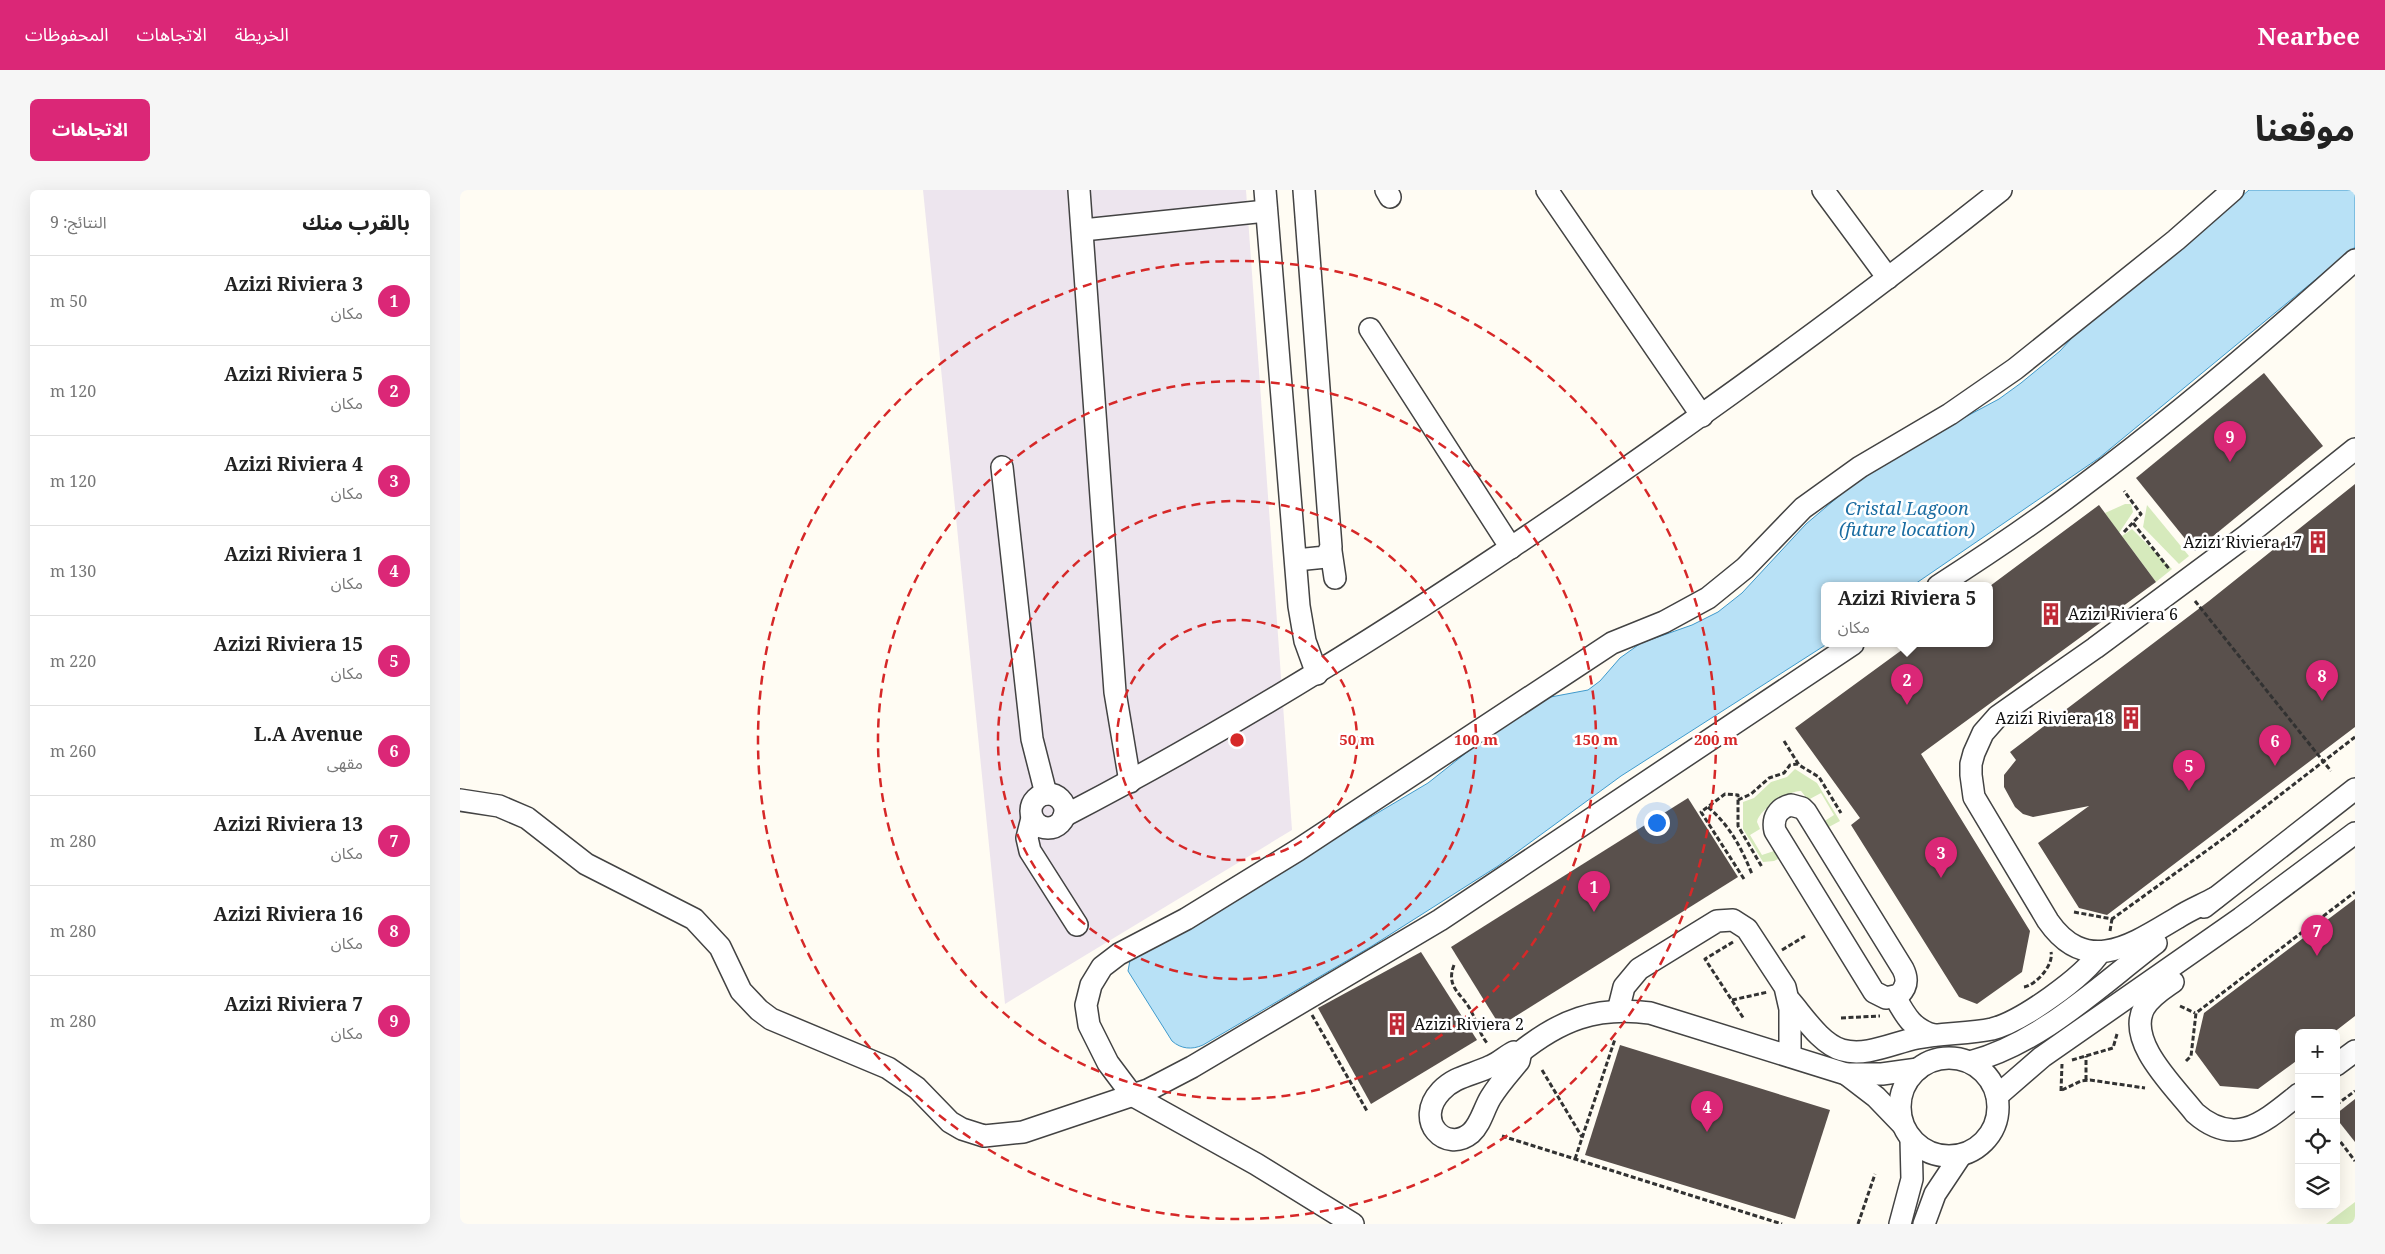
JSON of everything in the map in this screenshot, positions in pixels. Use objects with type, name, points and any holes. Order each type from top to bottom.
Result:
[{"type":"street","points":[[1079,190],[1115,692],[1130,782]]},
{"type":"street","points":[[1304,190],[1331,551],[1335,578]]},
{"type":"street","points":[[1546,190],[1702,416]]},
{"type":"street","points":[[1823,190],[1888,278]]},
{"type":"street","points":[[1353,1224],[1256,1164],[1132,1096],[1098,1046],[1086,1015],[1086,1005],[1091,985],[1099,971],[1110,960],[1186,919],[1298,850],[1612,643],[1664,622],[1708,598],[1745,568],[1811,502],[1860,467],[1950,414],[2015,369],[2176,240],[2233,190]]},
{"type":"street","points":[[1032,818],[1042,827],[1049,828],[1055,826],[1064,816],[1186,751],[1317,674],[1511,548],[1702,416],[1888,278],[1995,192]]},
{"type":"street","points":[[1083,230],[1266,200],[1302,623],[1317,674]]},
{"type":"street","points":[[1944,582],[2010,539],[2105,469],[2162,424],[2355,260]]},
{"type":"street","points":[[1370,329],[1511,548]]},
{"type":"street","points":[[2215,898],[2129,946],[2100,952],[2074,945],[2054,930],[1979,807],[1971,775],[1972,758],[1978,742],[1998,716],[2095,648],[2238,542],[2355,449]]},
{"type":"street","points":[[1002,467],[1032,739],[1046,794]]},
{"type":"street","points":[[1296,560],[1322,558],[1331,551]]},
{"type":"street","points":[[460,800],[500,806],[527,818],[586,864],[688,915],[713,937],[741,991],[759,1010],[784,1025],[888,1068],[918,1088],[940,1112],[962,1129],[984,1136],[1023,1132],[1132,1096],[1169,1080],[1304,1002],[1394,949],[1486,891],[1849,647]]},
{"type":"street","points":[[1970,1062],[1991,1057],[2030,1038],[2355,789]]},
{"type":"street","points":[[1064,816],[1063,803],[1053,794],[1046,794],[1035,800],[1031,806],[1032,818],[1027,838],[1030,852],[1077,925]]},
{"type":"street","points":[[1891,1004],[1906,986],[1906,974],[1806,812],[1797,806],[1786,807],[1780,810],[1774,819],[1775,831],[1871,989],[1891,1004],[1912,1024],[1922,1031],[1934,1035]]},
{"type":"street","points":[[1997,1096],[2042,1057],[2241,918],[2355,833]]},
{"type":"street","points":[[2241,918],[2209,954],[2150,1000],[2142,1014],[2141,1039],[2150,1054],[2195,1113],[2212,1126],[2234,1130],[2255,1126],[2264,1122],[2295,1097]]},
{"type":"street","points":[[1618,1011],[1624,987],[1639,969],[1717,921],[1728,919],[1739,922],[1747,929],[1782,980],[1781,996],[1790,1056]]},
{"type":"street","points":[[1781,996],[1827,1042],[1838,1049],[1857,1052],[1934,1035],[1994,1028],[2015,1020],[2082,974],[2100,952]]},
{"type":"street","points":[[1891,1004],[1896,1034],[1893,1044]]},
{"type":"street","points":[[1518,1054],[1519,1061],[1500,1085],[1475,1129],[1470,1134],[1456,1139],[1448,1139],[1436,1131],[1429,1118],[1429,1110],[1431,1104],[1442,1090],[1456,1080],[1492,1066],[1512,1053],[1518,1054],[1541,1036],[1570,1021],[1601,1012],[1650,1013],[1666,1017],[1846,1074],[1882,1074],[1918,1069]]},
{"type":"street","points":[[2340,1062],[2355,1051]]},
{"type":"street","points":[[1846,1074],[1876,1097],[1907,1131],[1928,1152],[1939,1156],[1961,1155],[1980,1145],[1994,1128],[1999,1107],[1997,1096],[1988,1076],[1970,1062],[1960,1059],[1938,1059],[1918,1069],[1911,1076],[1902,1094],[1900,1104],[1907,1131],[1912,1179],[1900,1224]]},
{"type":"street","points":[[1924,1224],[1935,1194],[1961,1155]]},
{"type":"path","points":[[2124,491],[2141,514],[2124,532]]},
{"type":"path","points":[[2133,523],[2174,574]]},
{"type":"path","points":[[2195,601],[2331,771]]},
{"type":"path","points":[[2110,933],[2112,919],[2231,833],[2355,737]]},
{"type":"path","points":[[1784,741],[1798,765]]},
{"type":"path","points":[[1738,800],[1752,794],[1769,778],[1784,773],[1790,765],[1798,765],[1819,776],[1841,813]]},
{"type":"path","points":[[1744,878],[1701,812],[1728,793],[1738,794],[1738,826],[1762,866]]},
{"type":"path","points":[[1708,807],[1719,816],[1736,839],[1752,874]]},
{"type":"path","points":[[2186,1061],[2190,1056],[2196,1013],[2355,892]]},
{"type":"path","points":[[2074,912],[2112,919]]},
{"type":"path","points":[[1777,953],[1805,936]]},
{"type":"path","points":[[1737,948],[1732,941],[1705,959],[1744,1019]]},
{"type":"path","points":[[2024,987],[2033,984],[2049,964],[2052,956],[2049,949]]},
{"type":"path","points":[[1454,966],[1452,984],[1458,996],[1469,1007],[1479,1032],[1487,1043]]},
{"type":"path","points":[[1762,985],[1767,992]]},
{"type":"path","points":[[1732,1000],[1767,992],[1781,996]]},
{"type":"path","points":[[1304,1002],[1367,1111]]},
{"type":"path","points":[[1841,1018],[1891,1004]]},
{"type":"path","points":[[2180,1006],[2196,1013]]},
{"type":"path","points":[[2117,1034],[2114,1048],[2062,1063],[2061,1091],[2086,1080],[2145,1088]]},
{"type":"path","points":[[1575,1159],[1615,1039]]},
{"type":"path","points":[[2086,1056],[2086,1080]]},
{"type":"path","points":[[1542,1070],[1582,1137]]},
{"type":"path","points":[[2340,1102],[2355,1091]]},
{"type":"path","points":[[1502,1136],[1782,1224]]},
{"type":"path","points":[[2340,1141],[2355,1161]]},
{"type":"path","points":[[1858,1224],[1875,1174]]},
{"type":"shaded area","points":[[923,190],[1246,190],[1292,830],[1005,1004]]},
{"type":"green space","points":[[2125,504],[2131,504],[2133,512],[2119,533],[2105,513]]},
{"type":"green space","points":[[2147,505],[2189,556],[2179,564],[2143,527]]},
{"type":"green space","points":[[2132,529],[2172,569],[2156,582],[2122,536]]},
{"type":"green space","points":[[1795,769],[1817,783],[1840,821],[1827,828],[1823,822],[1834,815],[1821,793],[1808,800],[1801,791],[1782,797],[1763,812],[1757,822],[1760,829],[1750,835],[1762,855],[1774,851],[1780,858],[1774,861],[1763,862],[1743,829],[1743,802],[1754,798],[1771,782],[1787,777]]},
{"type":"green space","points":[[2355,1202],[2355,1224],[2326,1224]]},
{"type":"water","name":"Cristal Lagoon (future location)","points":[[2249,190],[2355,190],[2355,247],[2099,458],[1918,582],[1821,582],[1822,647],[1621,776],[1498,866],[1372,946],[1203,1045],[1187,1048],[1179,1046],[1172,1041],[1128,971],[1130,960],[1428,783],[1490,734],[1540,699],[1588,690],[1600,681],[1620,658],[1641,643],[1692,625],[1718,612],[1742,593],[1806,524],[1852,485],[1924,439],[1999,399],[2060,351],[2091,317],[2186,246]]},
{"type":"building","points":[[2264,373],[2323,446],[2195,551],[2136,478]]},
{"type":"building","points":[[2355,484],[2355,727],[2107,915],[2079,908],[2038,843],[2089,806],[2033,817],[2023,814],[2015,807],[2004,787],[2004,775],[2016,760],[2010,752],[2209,601]]},
{"type":"building","points":[[2099,505],[2156,582],[1921,754],[2030,931],[2022,972],[1977,1004],[1959,997],[1851,825],[1860,818],[1795,728],[1906,647],[1993,647],[1993,584]]},
{"type":"building","points":[[1688,798],[1738,877],[1500,1026],[1451,947]]},
{"type":"building","points":[[2355,899],[2355,1016],[2338,1029],[2295,1029],[2295,1062],[2258,1089],[2220,1086],[2195,1052],[2204,1013]]},
{"type":"building","name":"Azizi Riviera 2","points":[[1421,952],[1477,1040],[1371,1104],[1318,1008]]},
{"type":"building","points":[[1620,1045],[1830,1110],[1795,1219],[1585,1155]]},
{"type":"building","points":[[2355,1099],[2355,1142],[2340,1123],[2340,1111]]},
{"type":"place","name":"Azizi Riviera 7","points":[[2230,462]]},
{"type":"place","name":"Azizi Riviera 17","points":[[2318,542]]},
{"type":"place","name":"Azizi Riviera 6","points":[[2051,614]]},
{"type":"place","name":"Azizi Riviera 16","points":[[2322,701]]},
{"type":"place","name":"Azizi Riviera 5","points":[[1907,705]]},
{"type":"place","name":"Azizi Riviera 18","points":[[2131,718]]},
{"type":"place","name":"L.A Avenue","points":[[2275,766]]},
{"type":"place","name":"Azizi Riviera 15","points":[[2189,791]]},
{"type":"place","name":"Azizi Riviera 4","points":[[1941,878]]},
{"type":"place","name":"Azizi Riviera 3","points":[[1594,912]]},
{"type":"place","name":"Azizi Riviera 13","points":[[2317,956]]},
{"type":"place","name":"Azizi Riviera 2","points":[[1397,1024]]},
{"type":"place","name":"Azizi Riviera 1","points":[[1707,1132]]}]
